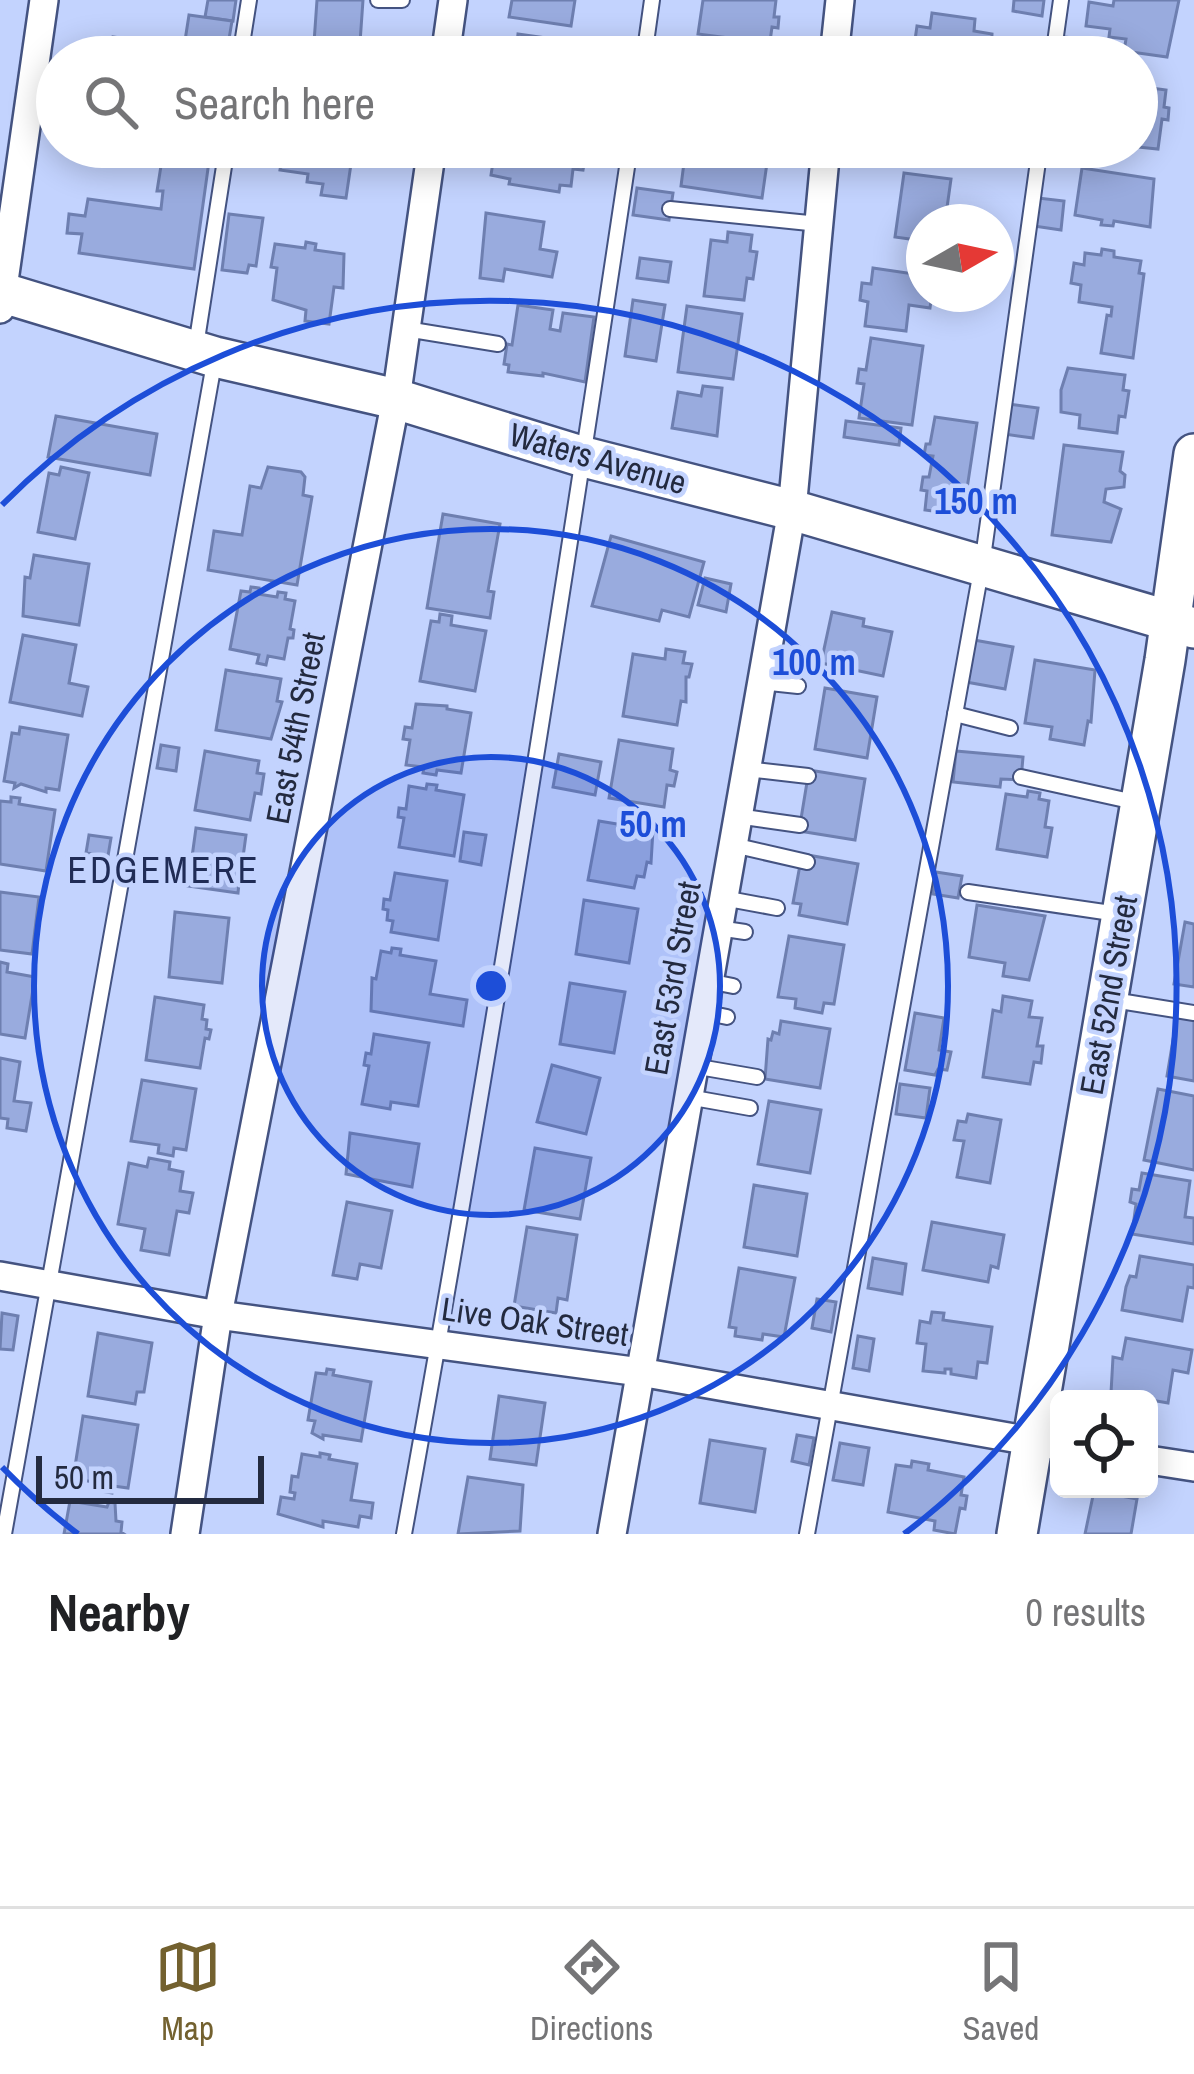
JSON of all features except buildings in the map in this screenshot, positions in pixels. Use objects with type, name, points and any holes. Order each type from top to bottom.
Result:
[{"type":"main road","name":"Waters Avenue","points":[[1,298],[205,354],[396,399],[584,457],[792,510],[1183,626]]},
{"type":"main road","name":"East 52nd Street","points":[[1017,1534],[1046,1444],[1122,915],[1141,803],[1183,626],[1194,454]]},
{"type":"street","points":[[39,36],[44,0]]},
{"type":"street","points":[[448,36],[453,0]]},
{"type":"street","points":[[836,36],[840,0]]},
{"type":"street","points":[[1,298],[36,55]]},
{"type":"street","name":"East 54th Street","points":[[185,1534],[218,1315],[396,399],[429,168]]},
{"type":"street","name":"East 53rd Street","points":[[612,1534],[693,1066],[715,1015],[731,930],[723,898],[737,816],[746,769],[763,734],[761,682],[792,510],[824,168]]},
{"type":"street","name":"Live Oak Street","points":[[0,1276],[218,1315],[640,1372],[1046,1444]]},
{"type":"street","points":[[1158,1461],[1194,1467]]},
{"type":"lane","points":[[243,36],[249,0]]},
{"type":"lane","points":[[378,0],[402,0]]},
{"type":"lane","points":[[647,36],[652,0]]},
{"type":"lane","points":[[1056,36],[1061,0]]},
{"type":"lane","points":[[4,1534],[205,354],[224,168]]},
{"type":"lane","points":[[404,1534],[584,457],[627,168]]},
{"type":"lane","points":[[807,1534],[982,565],[1037,168]]},
{"type":"lane","points":[[670,209],[819,224]]},
{"type":"lane","points":[[406,329],[498,344]]},
{"type":"lane","points":[[761,682],[798,686]]},
{"type":"lane","points":[[955,714],[1010,728]]},
{"type":"lane","points":[[746,769],[808,776]]},
{"type":"lane","points":[[1021,777],[1141,803]]},
{"type":"lane","points":[[737,816],[800,825]]},
{"type":"lane","points":[[733,844],[807,862]]},
{"type":"lane","points":[[968,892],[1122,915]]},
{"type":"lane","points":[[723,898],[777,908]]},
{"type":"lane","points":[[1108,999],[1194,1013]]},
{"type":"lane","points":[[693,1066],[757,1077]]},
{"type":"lane","points":[[688,1096],[750,1108]]},
{"type":"district","name":"EDGEMERE","points":[[164,870]]}]
